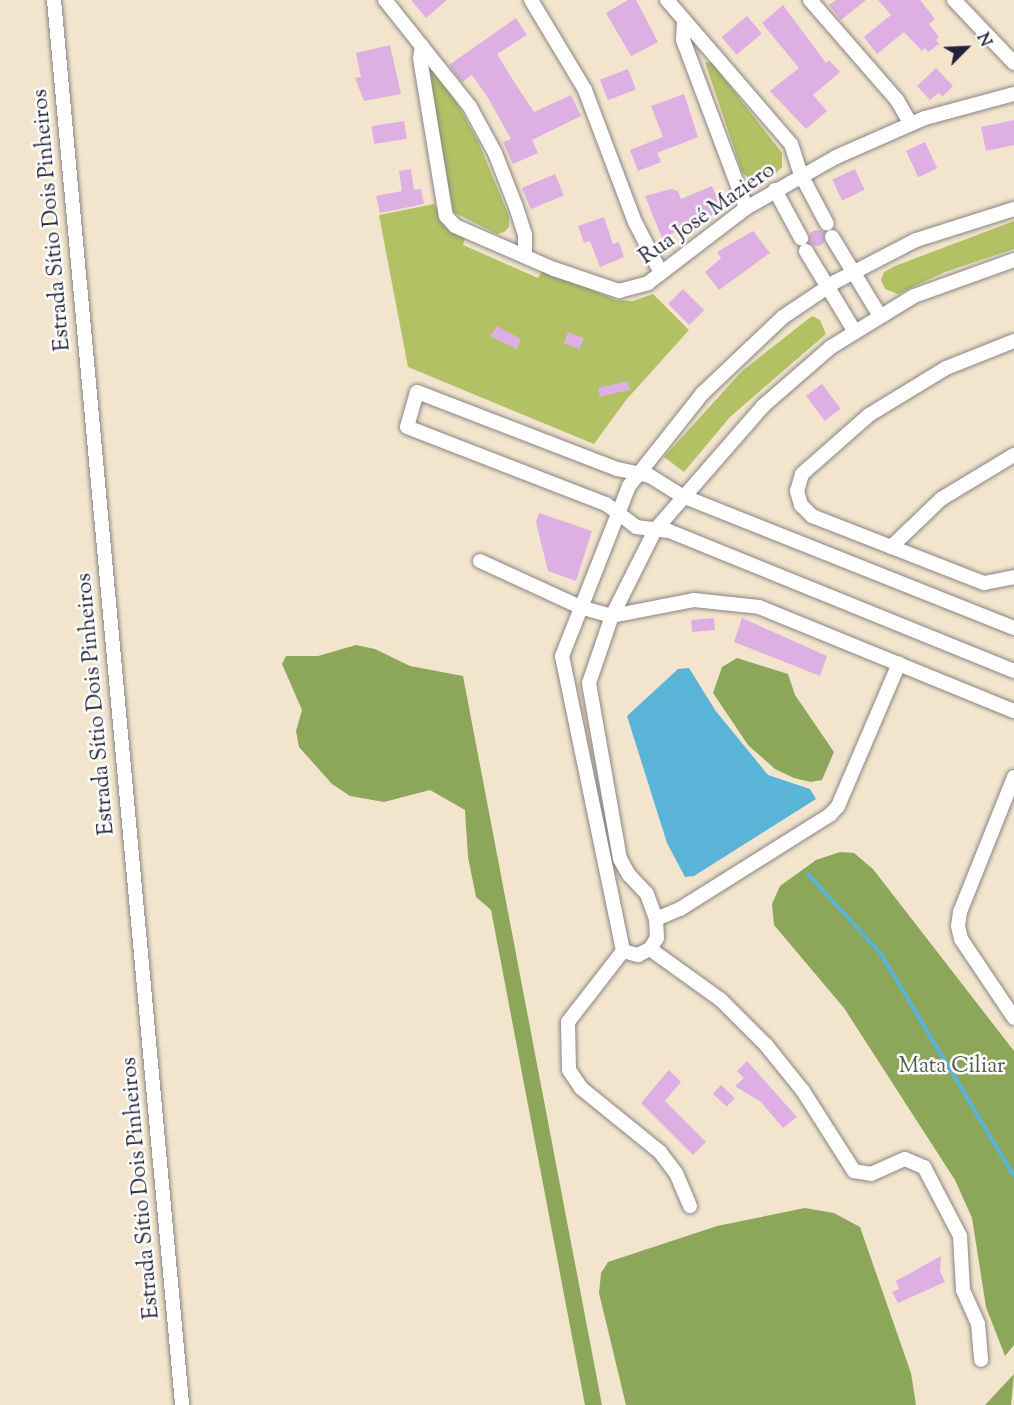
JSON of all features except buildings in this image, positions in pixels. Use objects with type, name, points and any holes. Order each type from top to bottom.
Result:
[{"type":"street","name":"Estrada Sítio Dois Pinheiros","points":[[54,0],[183,1405]]},
{"type":"street","points":[[385,0],[470,107],[495,153],[525,235],[525,255]]},
{"type":"street","points":[[531,0],[585,90],[635,222],[660,271]]},
{"type":"street","points":[[667,0],[791,144],[801,175],[829,230],[880,316]]},
{"type":"street","points":[[810,0],[897,100],[911,124]]},
{"type":"street","points":[[954,0],[1014,63]]},
{"type":"street","points":[[684,21],[683,40],[746,208]]},
{"type":"street","name":"Rua José Maziero","points":[[422,46],[420,58],[446,216],[455,226],[620,291],[637,289],[746,208],[801,175],[911,124],[1014,94]]},
{"type":"street","points":[[775,190],[827,288],[855,332]]},
{"type":"street","points":[[623,951],[561,656],[619,511],[638,472],[726,369],[783,317],[854,272],[948,227],[1014,209]]},
{"type":"street","points":[[623,951],[638,955],[650,949],[657,938],[656,919],[647,894],[628,875],[620,859],[589,694],[591,671],[612,616],[655,530],[682,496],[763,406],[831,347],[880,316],[939,285],[1014,260]]},
{"type":"street","points":[[1014,341],[946,368],[894,398],[846,433],[802,474],[798,497],[812,516],[984,583],[1014,577]]},
{"type":"street","points":[[1014,628],[682,496],[662,481],[638,472],[617,469],[417,392],[407,427],[619,511],[636,527],[669,531],[1014,671]]},
{"type":"street","points":[[891,547],[941,499],[1014,455]]},
{"type":"street","points":[[480,561],[580,607],[612,616],[686,601],[743,603],[1014,711]]},
{"type":"street","points":[[656,919],[680,909],[830,814],[838,806],[899,664]]},
{"type":"street","points":[[1014,777],[958,919],[961,939],[1014,1018]]},
{"type":"street","points":[[650,949],[721,1000],[766,1045],[809,1099],[854,1171],[871,1174],[905,1159],[924,1167],[960,1236],[963,1290],[980,1330],[981,1360]]},
{"type":"street","points":[[623,951],[569,1018],[565,1030],[569,1070],[581,1088],[660,1152],[676,1173],[690,1206]]},
{"type":"green space","points":[[705,62],[712,63],[782,153],[782,167],[771,178],[760,181],[749,179],[742,172]]},
{"type":"green space","points":[[430,68],[448,87],[478,141],[509,216],[509,227],[504,232],[497,234],[453,212],[427,73]]},
{"type":"green space","points":[[434,204],[445,224],[465,238],[463,245],[538,278],[543,270],[616,300],[633,301],[653,294],[689,330],[626,400],[594,444],[408,367],[379,215]]},
{"type":"green space","points":[[1014,221],[1014,249],[945,272],[898,294],[885,289],[881,280],[884,272],[895,266]]},
{"type":"green space","points":[[812,316],[820,320],[826,334],[730,417],[684,472],[664,457],[742,371]]},
{"type":"green space","points":[[356,645],[375,649],[410,666],[463,676],[602,1405],[585,1405],[491,910],[476,897],[468,857],[465,810],[430,790],[384,802],[350,796],[332,784],[299,747],[296,731],[302,710],[282,664],[286,656],[318,656]]},
{"type":"green space","points":[[737,658],[788,674],[795,695],[834,752],[822,780],[811,782],[794,778],[775,769],[748,745],[713,693],[722,667]]},
{"type":"green space","name":"Mata Ciliar","points":[[840,852],[854,853],[873,869],[1014,1051],[1014,1345],[1005,1356],[986,1307],[972,1218],[955,1180],[844,1008],[774,925],[772,904],[780,886],[816,860]]},
{"type":"green space","points":[[805,1208],[834,1213],[860,1227],[911,1373],[916,1405],[626,1405],[599,1293],[601,1273],[608,1262],[717,1226]]},
{"type":"green space","points":[[1014,1374],[1011,1405],[985,1405]]},
{"type":"water","points":[[689,668],[715,710],[768,775],[810,789],[816,799],[694,876],[685,877],[667,843],[627,716],[678,669]]},
{"type":"waterway","points":[[808,874],[881,954],[1014,1176]]}]
